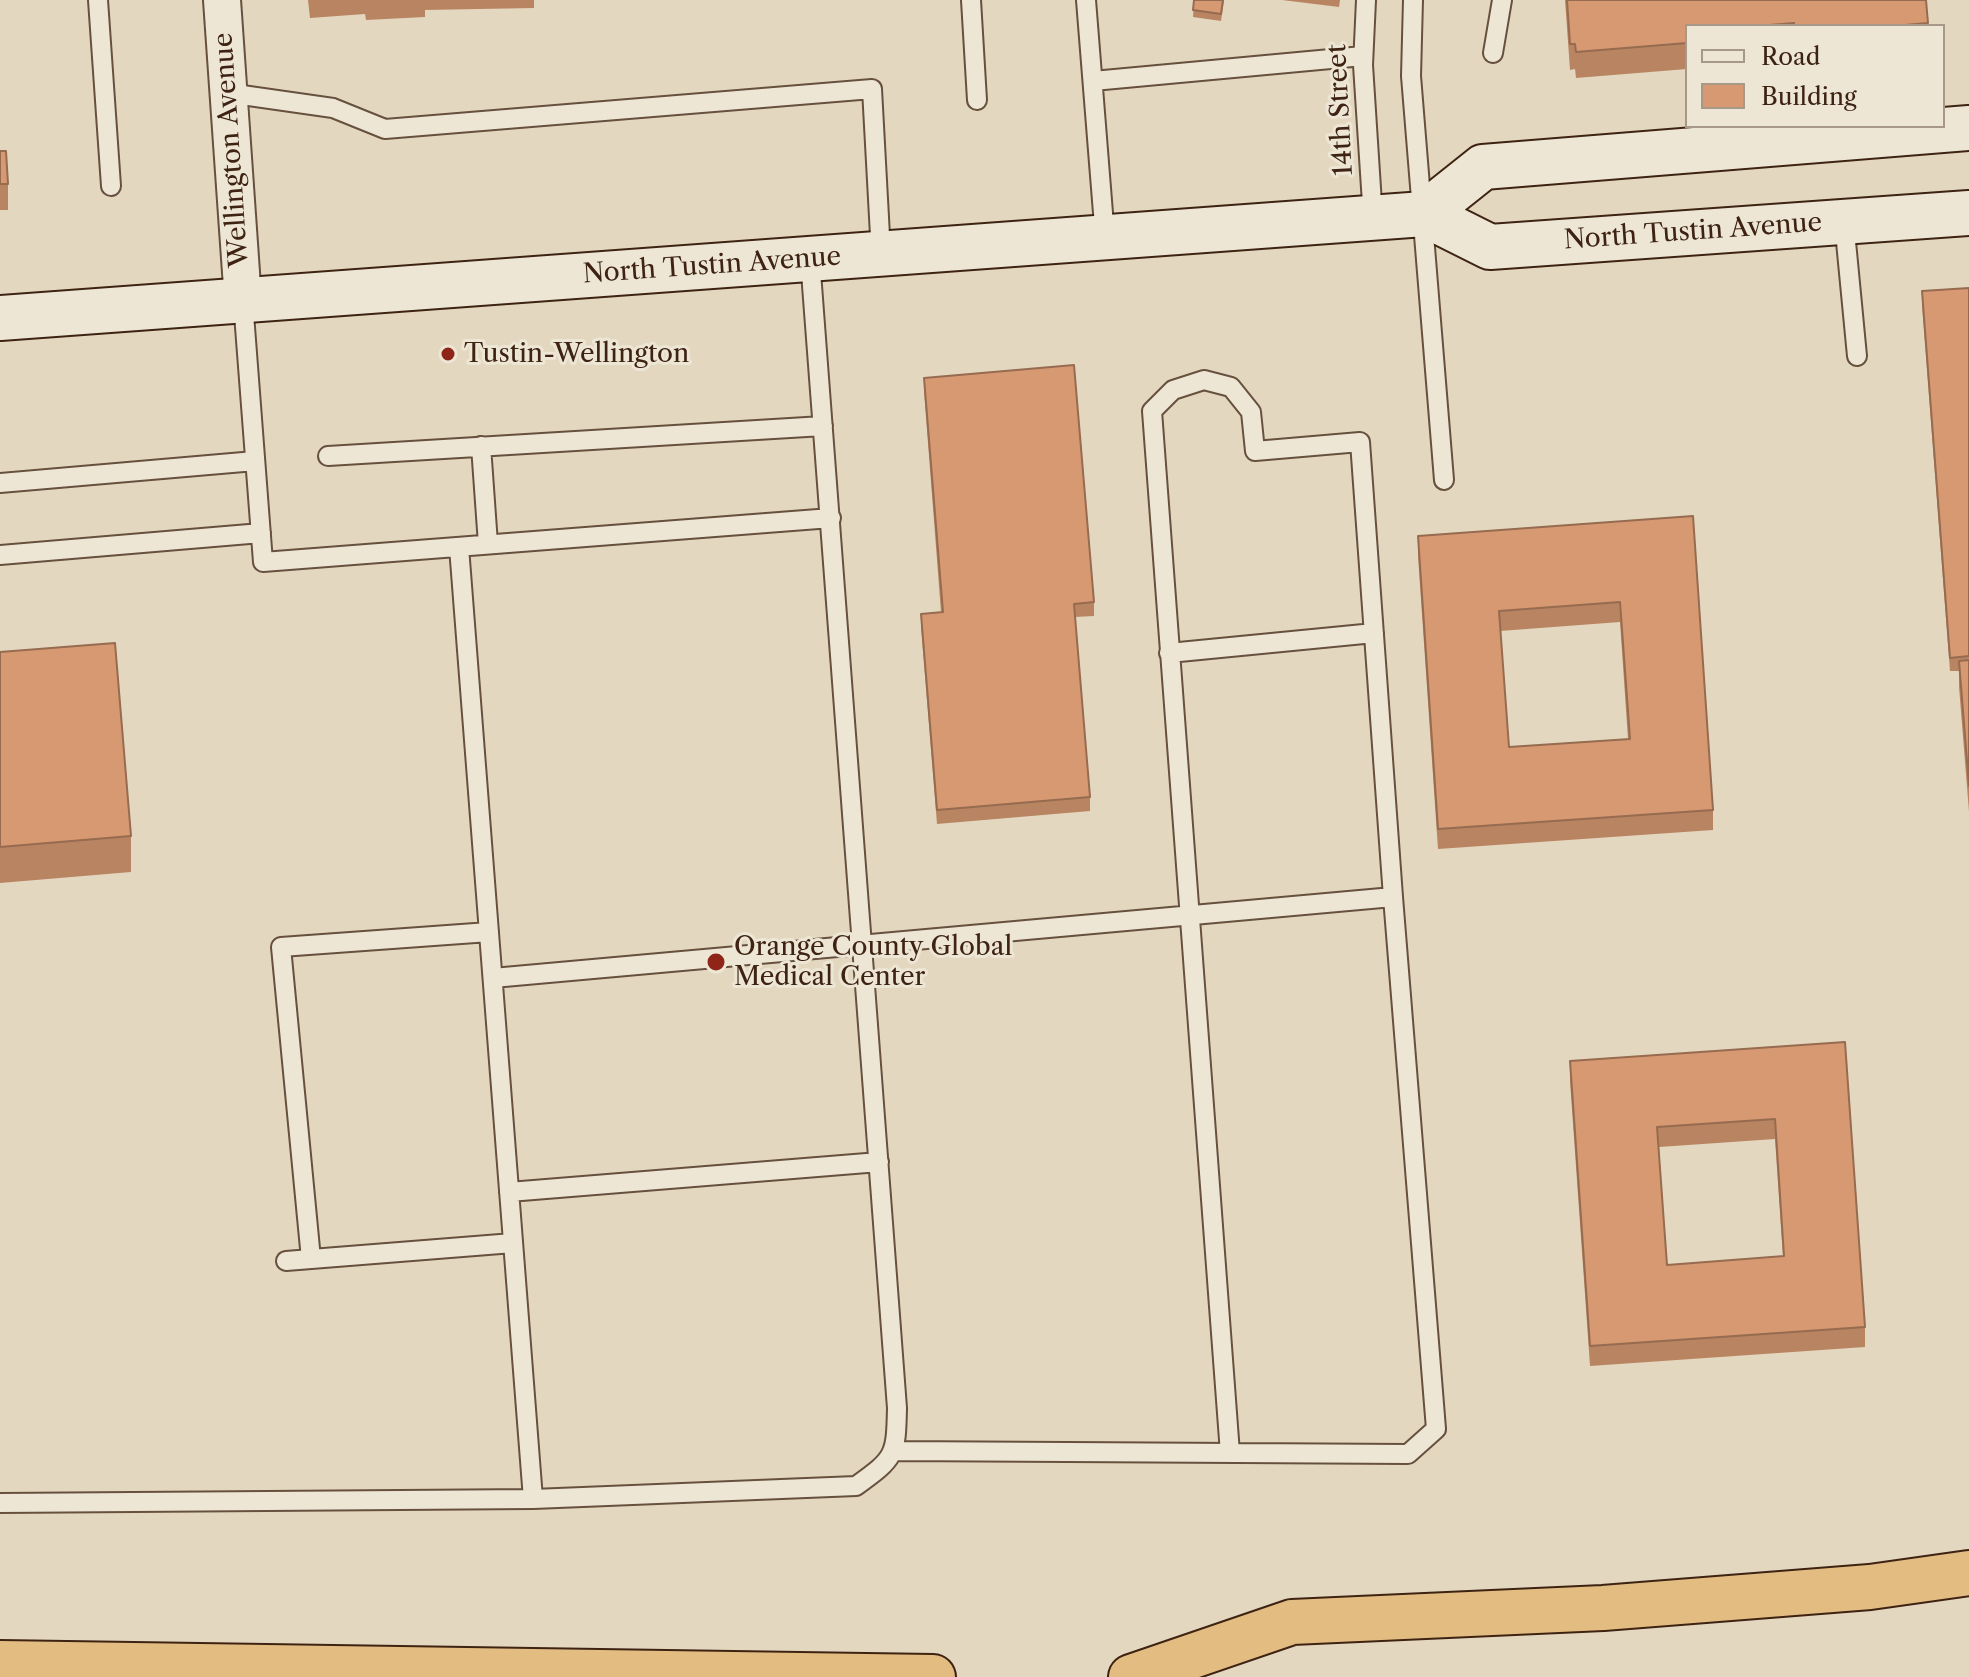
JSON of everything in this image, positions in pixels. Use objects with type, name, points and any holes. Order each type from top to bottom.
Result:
[{"type":"highway","points":[[1131,1677],[1292,1622],[1603,1608],[1870,1587],[1969,1573]]},
{"type":"highway","points":[[0,1663],[933,1677]]},
{"type":"main road","points":[[1424,214],[1483,167],[1969,128]]},
{"type":"main road","name":"North Tustin Avenue","points":[[0,318],[1424,214],[1490,247],[1969,213]]},
{"type":"street","name":"Wellington Avenue","points":[[222,0],[243,301]]},
{"type":"lane","points":[[98,0],[111,186]]},
{"type":"lane","points":[[971,0],[977,100]]},
{"type":"lane","points":[[1086,0],[1105,238]]},
{"type":"lane","name":"14th Street","points":[[1366,0],[1363,56],[1373,219]]},
{"type":"lane","points":[[1413,0],[1411,76],[1444,480]]},
{"type":"lane","points":[[1493,53],[1502,0]]},
{"type":"lane","points":[[1093,81],[1363,56]]},
{"type":"lane","points":[[228,93],[333,108],[385,129],[872,89],[881,254]]},
{"type":"lane","points":[[1844,221],[1857,356]]},
{"type":"lane","points":[[0,1503],[533,1499],[856,1486],[878,1470],[896,1451],[897,1408],[810,259]]},
{"type":"lane","points":[[243,301],[263,562],[831,518]]},
{"type":"lane","points":[[896,1451],[1230,1453],[1408,1454],[1436,1429],[1360,442],[1255,451],[1251,412],[1231,387],[1204,380],[1173,390],[1152,411],[1230,1453]]},
{"type":"lane","points":[[328,456],[823,426]]},
{"type":"lane","points":[[481,446],[488,544]]},
{"type":"lane","points":[[0,483],[255,461]]},
{"type":"lane","points":[[0,555],[261,533]]},
{"type":"lane","points":[[459,547],[533,1499]]},
{"type":"lane","points":[[1169,653],[1374,633]]},
{"type":"lane","points":[[493,978],[1393,897]]},
{"type":"lane","points":[[311,1259],[281,947],[489,932]]},
{"type":"lane","points":[[509,1192],[879,1162]]},
{"type":"lane","points":[[286,1261],[513,1243]]},
{"type":"building","points":[[1194,0],[1223,0],[1221,14],[1193,10]]},
{"type":"building","points":[[1567,0],[1926,0],[1928,23],[1685,24],[1685,43],[1576,52],[1575,44],[1570,44]]},
{"type":"building","points":[[0,151],[6,151],[8,184],[0,184]]},
{"type":"building","points":[[1969,288],[1969,656],[1950,658],[1922,291]]},
{"type":"building","points":[[1074,365],[1094,602],[1074,604],[1090,797],[937,810],[921,614],[943,612],[924,378]]},
{"type":"building","points":[[1693,516],[1713,810],[1438,829],[1418,536]],"holes":[[[1620,602],[1630,739],[1509,747],[1499,611]]]},
{"type":"building","points":[[115,643],[131,836],[0,847],[0,652]]},
{"type":"building","points":[[1969,660],[1969,786],[1959,661]]},
{"type":"building","points":[[1845,1042],[1865,1327],[1590,1346],[1570,1061]],"holes":[[[1775,1119],[1784,1256],[1667,1265],[1657,1127]]]},
{"type":"place","name":"Tustin-Wellington","points":[[448,354]]},
{"type":"place","name":"Orange County Global Medical Center","points":[[716,962]]}]
